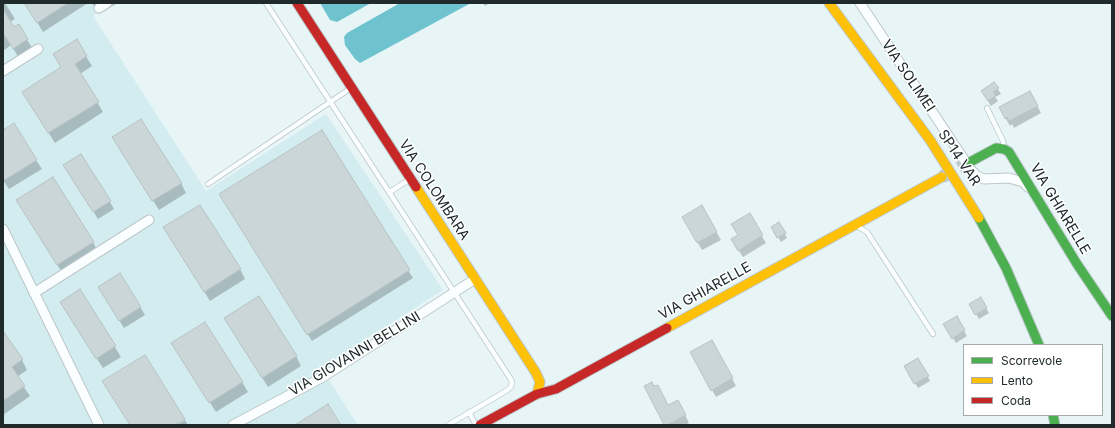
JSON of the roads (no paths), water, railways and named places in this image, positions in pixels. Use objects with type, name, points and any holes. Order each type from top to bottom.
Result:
[{"type":"street","name":"VIA COLOMBARA","points":[[296,3],[536,373],[540,382],[537,394]]},
{"type":"street","name":"SP14 VAR","points":[[829,3],[930,140],[976,212],[1006,268],[1038,344]]},
{"type":"street","name":"VIA SOLIMEI","points":[[860,3],[971,170],[977,176],[984,179],[1009,178],[1023,182],[1034,193]]},
{"type":"street","points":[[3,71],[38,49]]},
{"type":"street","points":[[970,162],[996,148],[1004,148]]},
{"type":"street","name":"VIA GHIARELLE","points":[[1004,148],[1012,156],[1077,264],[1112,316]]},
{"type":"street","name":"VIA GHIARELLE","points":[[480,425],[537,394],[556,389],[942,177]]},
{"type":"street","points":[[34,293],[149,220]]},
{"type":"street","points":[[3,229],[99,425]]},
{"type":"street","name":"VIA GIOVANNI BELLINI","points":[[233,425],[324,376],[475,279]]},
{"type":"lane","points":[[269,4],[512,382],[511,387],[506,391],[448,425]]},
{"type":"lane","points":[[208,184],[351,88]]},
{"type":"lane","points":[[987,108],[1003,141],[1004,148]]},
{"type":"lane","points":[[390,192],[410,179]]},
{"type":"lane","points":[[854,225],[867,232],[933,334]]},
{"type":"lane","points":[[469,412],[476,425]]},
{"type":"water","points":[[320,3],[371,3],[337,22],[330,20]]},
{"type":"water","points":[[400,3],[471,3],[360,63],[355,59],[345,45],[344,37],[347,33]]},
{"type":"tunnel","points":[[942,177],[970,162]]}]
